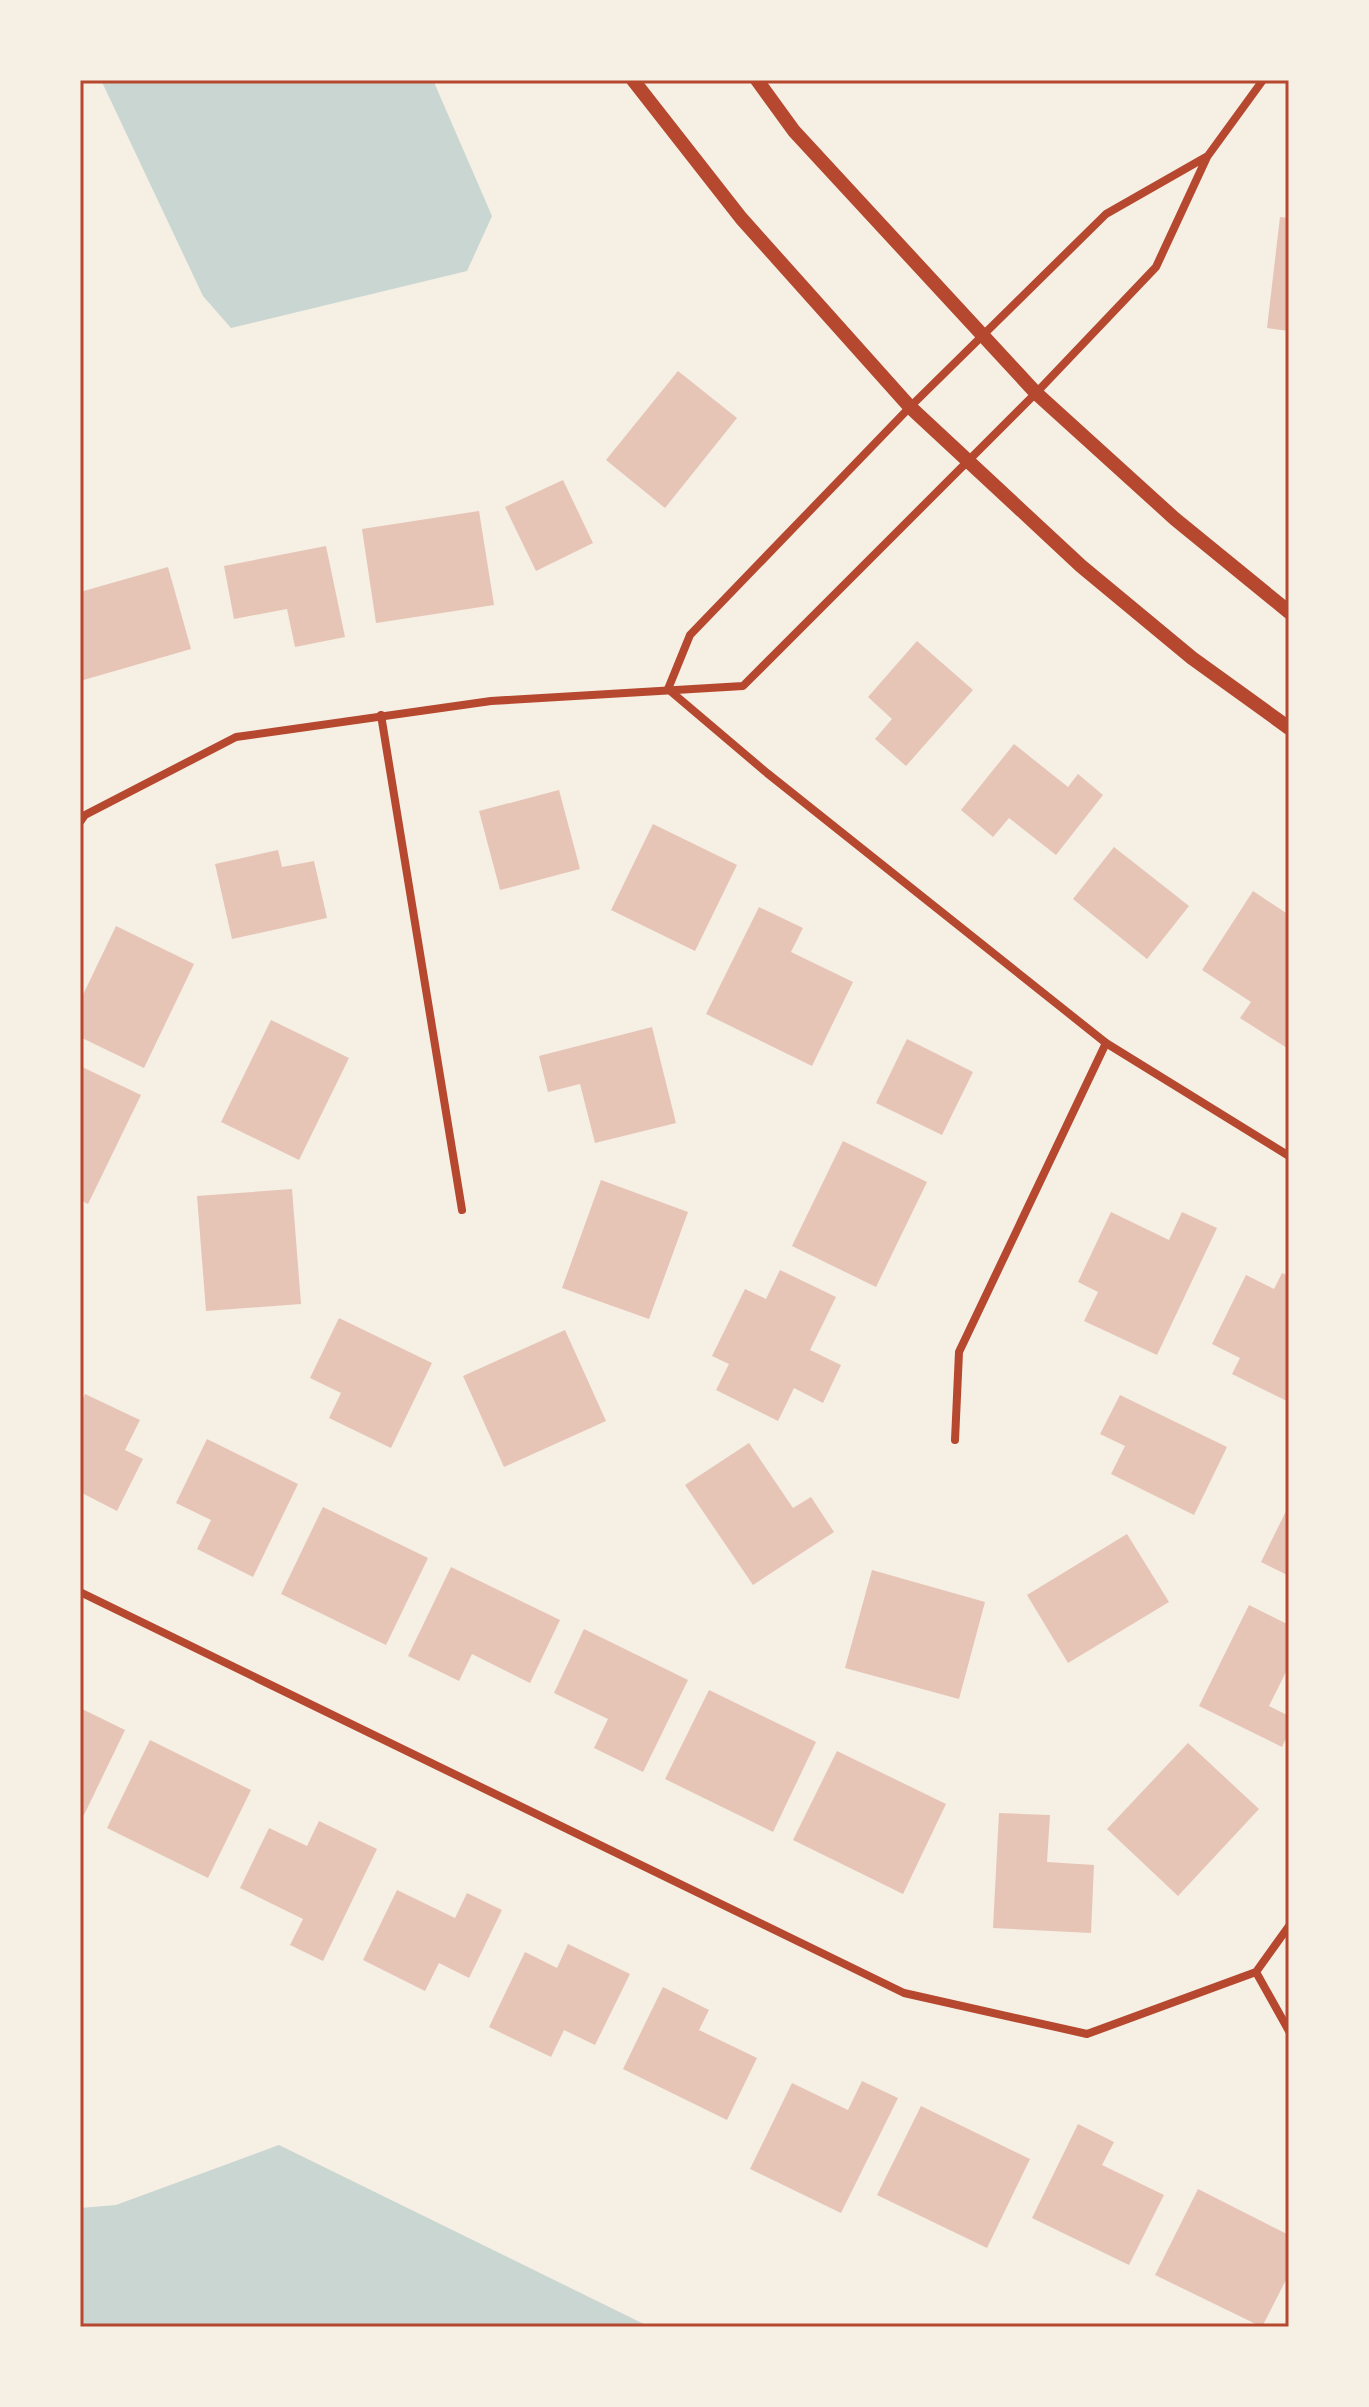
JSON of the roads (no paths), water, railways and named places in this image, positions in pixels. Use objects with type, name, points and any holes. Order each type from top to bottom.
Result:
[{"type":"street","points":[[633,80],[741,218],[910,407],[1081,566],[1192,658],[1289,728]]},
{"type":"street","points":[[757,80],[794,131],[1036,393],[1175,519],[1289,612]]},
{"type":"street","points":[[80,822],[85,815],[236,737],[491,701],[743,686],[1036,393],[1156,267],[1207,157],[1263,80]]},
{"type":"street","points":[[668,689],[690,635],[910,407],[1106,214],[1207,157]]},
{"type":"street","points":[[668,689],[767,773],[1106,1043],[1289,1156]]},
{"type":"street","points":[[381,715],[462,1210]]},
{"type":"street","points":[[955,1440],[959,1352],[1106,1043]]},
{"type":"street","points":[[80,1592],[904,1993],[1087,2034],[1256,1972],[1289,1926]]},
{"type":"street","points":[[1256,1972],[1289,2031]]}]
